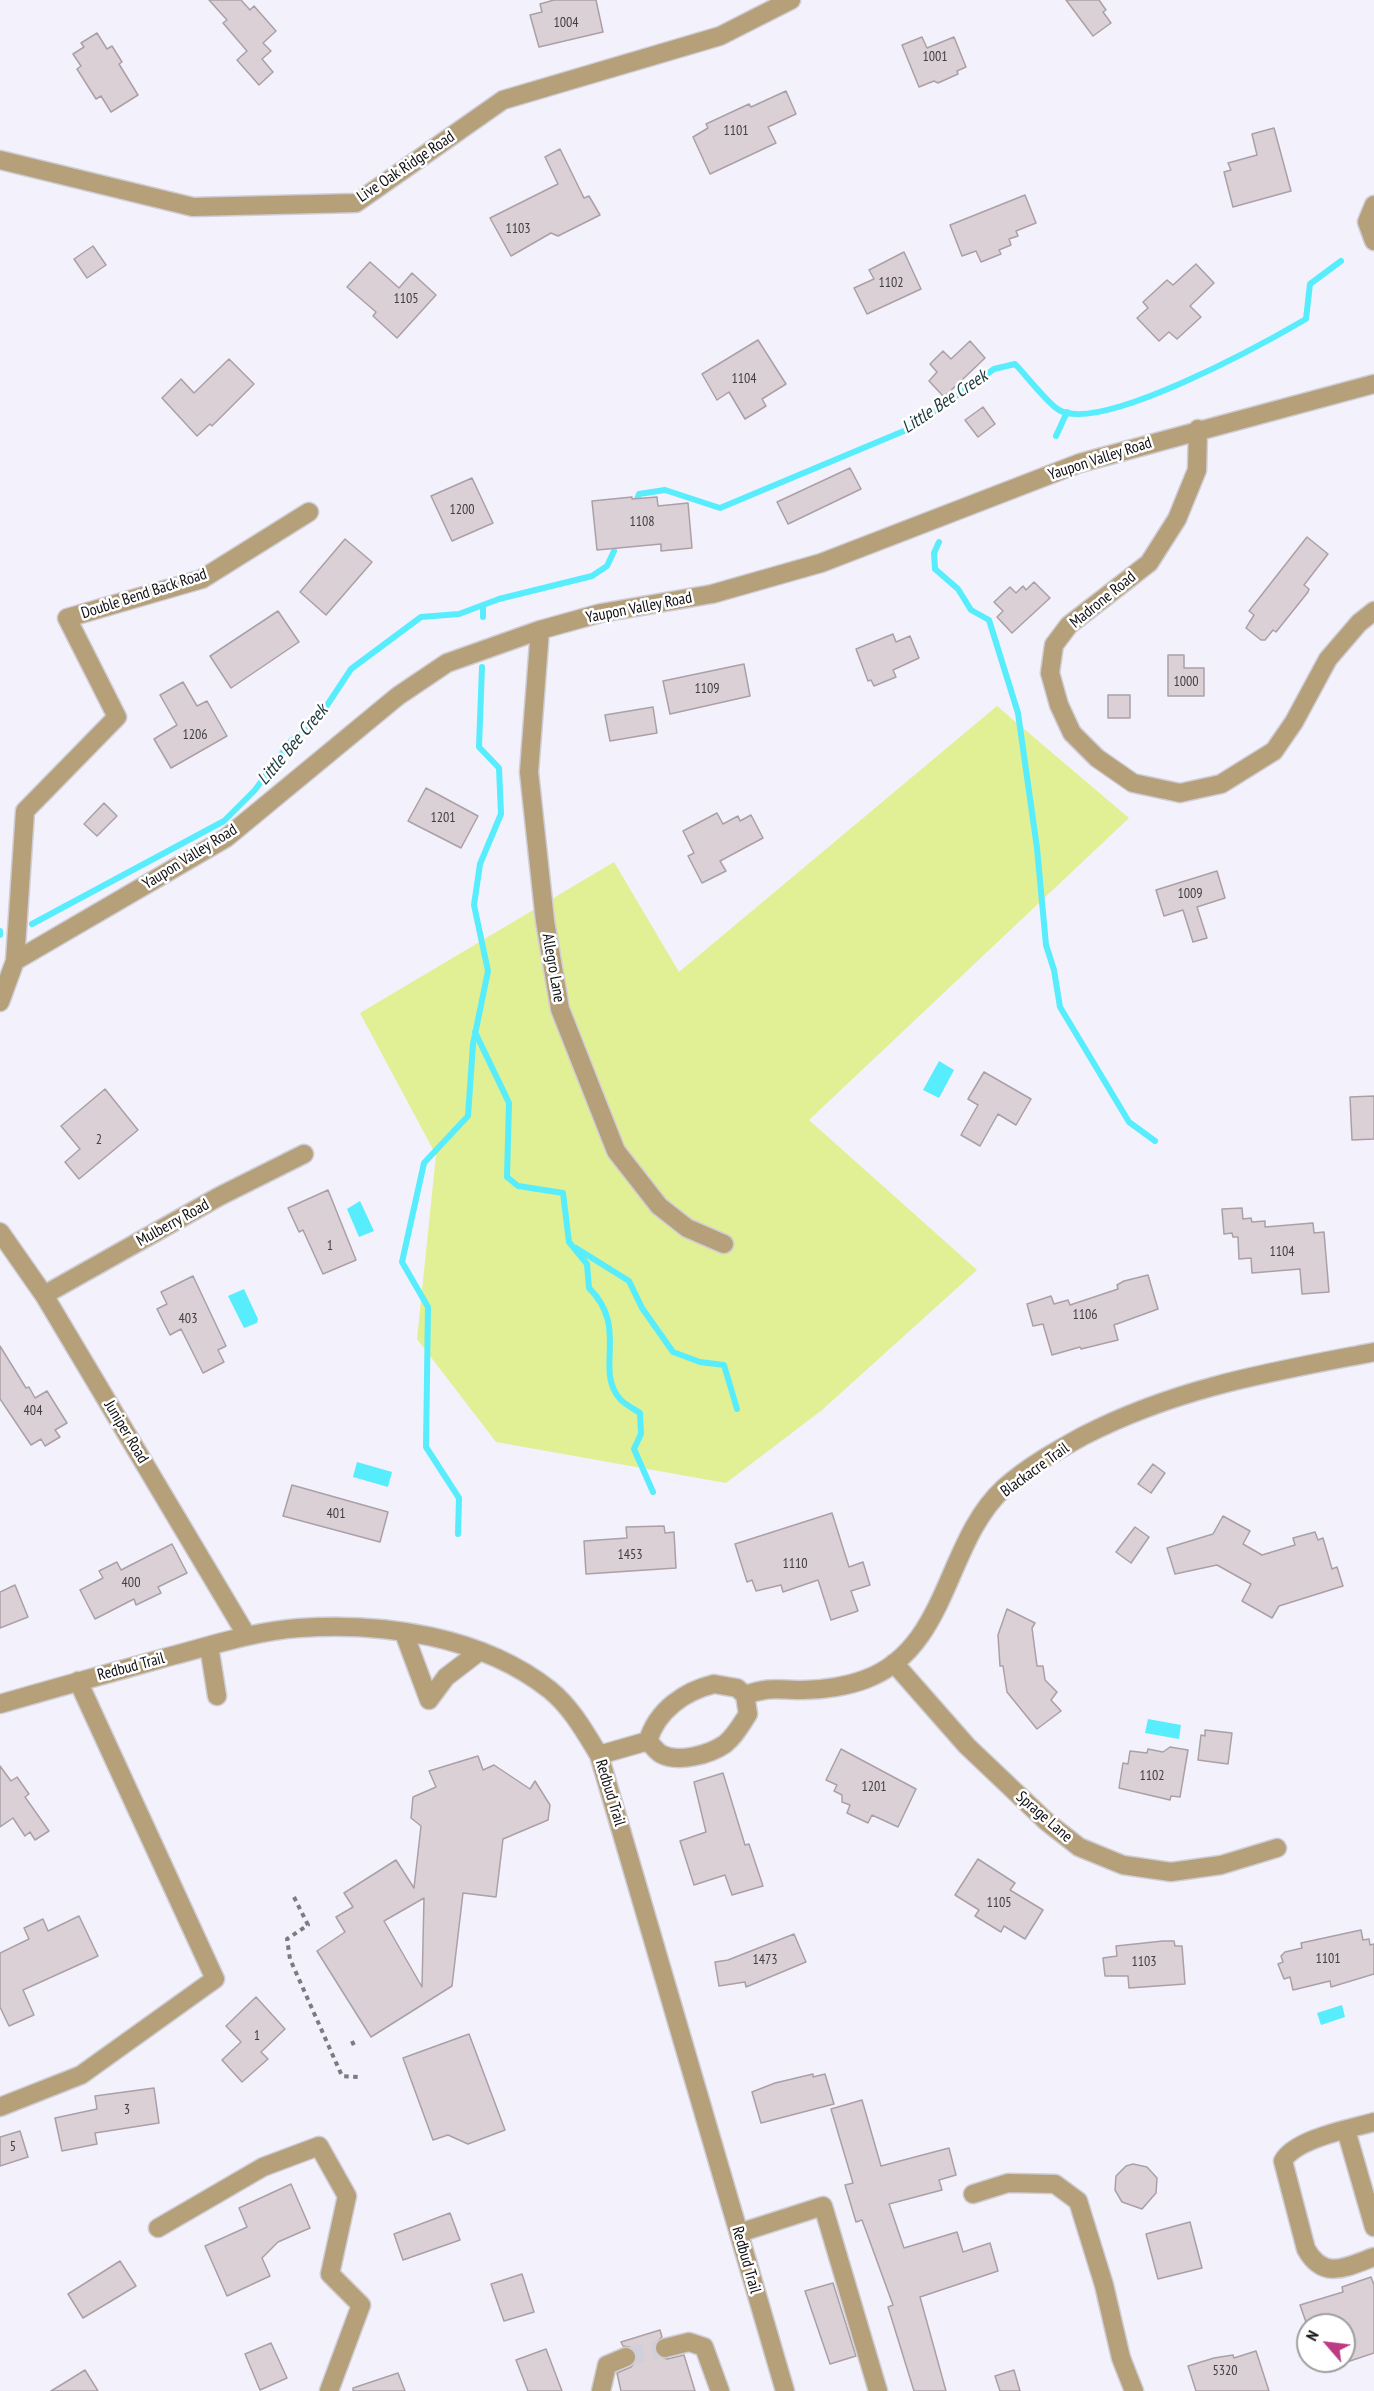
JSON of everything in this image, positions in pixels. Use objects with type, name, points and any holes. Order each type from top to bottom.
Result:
[{"type":"street","name":"Live Oak Ridge Road","points":[[0,159],[193,207],[356,203],[504,100],[720,36],[791,0]]},
{"type":"street","points":[[1374,205],[1367,222],[1374,241]]},
{"type":"street","name":"Yaupon Valley Road","points":[[15,961],[226,838],[398,696],[447,663],[540,630],[601,613],[712,594],[810,566],[1080,463],[1198,429],[1374,384]]},
{"type":"street","name":"Madrone Road","points":[[1198,429],[1197,470],[1177,519],[1149,563],[1069,625],[1054,645],[1050,674],[1059,705],[1072,733],[1097,758],[1133,783],[1180,793],[1221,784],[1274,751],[1294,722],[1328,659],[1359,623],[1374,611]]},
{"type":"street","name":"Double Bend Back Road","points":[[15,961],[25,811],[117,717],[67,618],[201,579],[309,512]]},
{"type":"street","name":"Allegro Lane","points":[[540,630],[529,772],[544,921],[560,1009],[616,1151],[659,1206],[687,1228],[723,1244]]},
{"type":"street","points":[[0,1002],[15,961]]},
{"type":"street","name":"Mulberry Road","points":[[44,1295],[220,1196],[304,1154]]},
{"type":"street","name":"Juniper Road","points":[[0,1232],[44,1295],[247,1636]]},
{"type":"street","name":"Blackacre Trail","points":[[745,1695],[779,1687],[803,1690],[852,1683],[867,1679],[894,1663],[919,1637],[936,1611],[965,1544],[980,1517],[1003,1489],[1053,1453],[1122,1416],[1216,1384],[1374,1352]]},
{"type":"street","name":"Redbud Trail","points":[[0,1704],[247,1636],[299,1628],[352,1627],[404,1633],[480,1651],[516,1667],[551,1691],[575,1717],[599,1755],[785,2391]]},
{"type":"street","points":[[404,1633],[429,1700],[446,1677],[480,1651]]},
{"type":"street","points":[[209,1646],[217,1696]]},
{"type":"street","name":"Sprage Lane","points":[[894,1663],[967,1746],[1047,1822],[1079,1847],[1123,1865],[1171,1872],[1221,1865],[1277,1848]]},
{"type":"street","points":[[0,2107],[81,2075],[215,1979],[78,1681]]},
{"type":"street","points":[[714,1684],[737,1688],[745,1695],[748,1714],[736,1732],[724,1744],[702,1754],[674,1758],[660,1754],[648,1741],[652,1728],[662,1714],[693,1689],[714,1684]]},
{"type":"street","points":[[599,1755],[648,1741]]},
{"type":"street","points":[[1374,2121],[1300,2145],[1288,2151],[1282,2161],[1306,2249],[1314,2262],[1322,2269],[1339,2268],[1374,2258]]},
{"type":"street","points":[[1346,2130],[1374,2227]]},
{"type":"street","points":[[158,2228],[263,2167],[319,2146],[347,2196],[330,2274],[361,2305],[329,2391]]},
{"type":"street","points":[[973,2194],[1008,2183],[1054,2184],[1078,2201],[1104,2285],[1121,2358],[1134,2391]]},
{"type":"street","points":[[739,2233],[823,2206],[878,2391]]},
{"type":"street","points":[[666,2348],[689,2342],[704,2347],[720,2391]]},
{"type":"street","points":[[601,2391],[607,2365],[626,2357]]},
{"type":"path","points":[[294,1897],[308,1925],[287,1939],[290,1959],[342,2076],[358,2077]]},
{"type":"path","points":[[352,2041],[355,2048]]},
{"type":"green space","points":[[997,706],[1129,818],[809,1120],[977,1270],[822,1410],[726,1483],[496,1442],[417,1339],[436,1155],[360,1013],[614,862],[679,972]]},
{"type":"water","points":[[939,1061],[954,1070],[939,1098],[923,1090]]},
{"type":"water","points":[[360,1201],[374,1231],[359,1237],[347,1209]]},
{"type":"water","points":[[244,1289],[258,1319],[257,1323],[244,1328],[228,1296]]},
{"type":"water","points":[[357,1462],[392,1472],[388,1487],[353,1477]]},
{"type":"water","points":[[1148,1719],[1181,1725],[1179,1739],[1145,1733]]},
{"type":"water","points":[[1342,2005],[1345,2017],[1321,2025],[1317,2013]]},
{"type":"building","points":[[209,0],[241,0],[250,10],[254,6],[276,31],[263,43],[271,51],[262,59],[273,72],[259,85],[237,60],[247,51],[223,23],[227,20]]},
{"type":"building","points":[[554,0],[596,0],[603,32],[539,47],[530,15],[542,12],[540,4]]},
{"type":"building","points":[[1066,0],[1099,0],[1106,10],[1103,12],[1111,23],[1093,36]]},
{"type":"building","points":[[97,33],[107,49],[112,46],[122,62],[119,64],[138,95],[111,112],[101,96],[96,99],[77,69],[81,66],[73,54],[84,47],[81,43]]},
{"type":"building","points":[[922,37],[927,48],[954,37],[966,67],[957,71],[958,74],[938,83],[934,81],[919,87],[902,45]]},
{"type":"building","points":[[786,91],[796,114],[768,127],[776,143],[710,174],[693,137],[708,128],[706,124],[749,104],[751,107]]},
{"type":"building","points":[[1274,128],[1291,191],[1233,207],[1224,172],[1231,170],[1228,163],[1257,155],[1252,134]]},
{"type":"building","points":[[560,149],[584,198],[589,196],[600,215],[558,236],[551,233],[511,256],[490,218],[558,184],[545,157]]},
{"type":"building","points":[[1025,195],[1036,223],[1016,231],[1018,236],[1009,239],[1011,245],[999,250],[1001,254],[981,262],[976,251],[962,256],[950,225]]},
{"type":"building","points":[[93,246],[106,265],[87,278],[74,259]]},
{"type":"building","points":[[904,252],[921,289],[867,314],[854,288],[874,279],[869,270]]},
{"type":"building","points":[[370,262],[399,288],[412,273],[436,295],[397,338],[373,316],[376,312],[347,287]]},
{"type":"building","points":[[1196,264],[1214,283],[1190,306],[1201,317],[1177,339],[1169,332],[1159,341],[1137,318],[1148,308],[1143,302],[1167,280],[1173,285]]},
{"type":"building","points":[[758,340],[786,384],[762,399],[766,406],[745,419],[729,392],[717,400],[702,374]]},
{"type":"building","points":[[970,341],[985,358],[944,397],[929,381],[937,372],[930,364],[943,351],[951,359]]},
{"type":"building","points":[[229,359],[254,384],[212,426],[210,424],[197,436],[162,398],[181,379],[194,393]]},
{"type":"building","points":[[983,407],[995,424],[978,437],[965,420]]},
{"type":"building","points":[[850,468],[861,489],[788,524],[777,502]]},
{"type":"building","points":[[472,478],[493,523],[452,541],[431,496]]},
{"type":"building","points":[[632,497],[632,499],[657,497],[658,506],[688,503],[692,548],[661,551],[661,544],[597,550],[592,501]]},
{"type":"building","points":[[1307,537],[1328,554],[1304,585],[1309,589],[1308,592],[1276,632],[1273,630],[1265,640],[1261,640],[1246,628],[1254,615],[1249,611]]},
{"type":"building","points":[[345,539],[372,562],[326,615],[300,592]]},
{"type":"building","points":[[1034,582],[1050,598],[1012,633],[997,617],[1003,611],[994,602],[1010,587],[1016,593],[1023,586],[1026,590]]},
{"type":"building","points":[[278,611],[299,642],[231,688],[210,656]]},
{"type":"building","points":[[893,634],[896,642],[910,636],[919,658],[893,670],[896,677],[874,686],[871,680],[868,681],[856,649]]},
{"type":"building","points":[[1168,655],[1184,655],[1184,668],[1204,668],[1204,696],[1168,696]]},
{"type":"building","points":[[744,664],[750,696],[670,714],[663,681]]},
{"type":"building","points":[[183,682],[197,706],[207,701],[227,736],[171,768],[154,739],[177,725],[160,695]]},
{"type":"building","points":[[1108,695],[1130,695],[1130,718],[1108,718]]},
{"type":"building","points":[[653,707],[657,733],[610,741],[605,715]]},
{"type":"building","points":[[426,788],[478,816],[461,848],[408,821]]},
{"type":"building","points":[[104,803],[117,816],[97,836],[84,824]]},
{"type":"building","points":[[717,813],[723,824],[738,816],[740,821],[751,815],[763,838],[720,861],[726,871],[702,883],[688,856],[694,853],[683,831]]},
{"type":"building","points":[[1217,871],[1225,898],[1197,907],[1207,938],[1193,942],[1183,910],[1164,916],[1156,890]]},
{"type":"building","points":[[984,1072],[1031,1099],[1016,1125],[998,1114],[980,1146],[961,1135],[978,1105],[968,1099]]},
{"type":"building","points":[[105,1089],[138,1130],[79,1179],[65,1162],[80,1149],[61,1126]]},
{"type":"building","points":[[1374,1096],[1374,1139],[1352,1140],[1350,1097]]},
{"type":"building","points":[[328,1190],[356,1260],[323,1274],[303,1230],[299,1232],[288,1208]]},
{"type":"building","points":[[1242,1208],[1243,1219],[1251,1218],[1252,1222],[1265,1221],[1265,1227],[1313,1223],[1314,1233],[1324,1232],[1329,1292],[1302,1294],[1300,1269],[1252,1273],[1251,1258],[1239,1259],[1238,1237],[1233,1237],[1232,1233],[1224,1234],[1222,1209]]},
{"type":"building","points":[[1148,1275],[1158,1309],[1114,1325],[1118,1340],[1052,1355],[1043,1324],[1033,1326],[1027,1304],[1051,1296],[1054,1304],[1068,1300],[1070,1305],[1118,1289],[1117,1285],[1124,1281]]},
{"type":"building","points":[[193,1276],[226,1346],[218,1350],[224,1362],[203,1373],[181,1329],[170,1335],[157,1309],[167,1304],[161,1292]]},
{"type":"building","points":[[0,1346],[26,1388],[29,1387],[35,1398],[47,1391],[67,1423],[55,1430],[60,1437],[45,1446],[41,1439],[31,1445],[0,1399]]},
{"type":"building","points":[[1153,1464],[1165,1473],[1151,1493],[1138,1484]]},
{"type":"building","points":[[292,1485],[388,1512],[380,1542],[283,1516]]},
{"type":"building","points":[[832,1513],[849,1567],[863,1562],[870,1585],[851,1591],[858,1611],[831,1620],[818,1580],[783,1592],[781,1585],[756,1591],[752,1580],[747,1582],[735,1544]]},
{"type":"building","points":[[1223,1516],[1250,1531],[1243,1544],[1262,1555],[1295,1545],[1293,1538],[1315,1532],[1318,1540],[1323,1538],[1332,1569],[1337,1567],[1343,1586],[1279,1606],[1272,1618],[1242,1601],[1251,1584],[1217,1565],[1175,1574],[1167,1548],[1213,1534]]},
{"type":"building","points":[[664,1526],[665,1533],[674,1532],[676,1568],[586,1574],[584,1541],[627,1538],[626,1527]]},
{"type":"building","points":[[1135,1527],[1149,1537],[1131,1563],[1116,1552]]},
{"type":"building","points":[[172,1544],[187,1573],[158,1587],[161,1593],[136,1605],[134,1599],[95,1619],[80,1590],[103,1578],[99,1571],[117,1562],[121,1570]]},
{"type":"building","points":[[15,1585],[28,1617],[0,1628],[0,1592]]},
{"type":"building","points":[[1007,1609],[1035,1623],[1032,1628],[1037,1666],[1043,1666],[1045,1680],[1057,1692],[1051,1700],[1061,1711],[1037,1729],[1007,1692],[1003,1666],[1000,1666],[998,1635]]},
{"type":"building","points":[[1205,1730],[1232,1733],[1228,1764],[1198,1760],[1201,1735],[1205,1736]]},
{"type":"building","points":[[1170,1747],[1188,1750],[1180,1797],[1171,1796],[1170,1800],[1119,1788],[1123,1763],[1128,1764],[1130,1751],[1147,1753],[1148,1749],[1163,1752]]},
{"type":"building","points":[[841,1749],[916,1789],[898,1827],[872,1815],[868,1823],[847,1813],[850,1805],[842,1802],[842,1795],[834,1791],[837,1785],[826,1780]]},
{"type":"building","points":[[478,1756],[483,1770],[494,1765],[530,1789],[535,1781],[550,1805],[548,1820],[503,1839],[496,1897],[463,1893],[452,1986],[371,2037],[317,1951],[345,1932],[336,1917],[353,1907],[344,1893],[396,1860],[414,1888],[421,1826],[411,1818],[413,1797],[436,1787],[429,1771]],"holes":[[[424,1898],[422,1987],[384,1921]]]},
{"type":"building","points":[[0,1766],[11,1781],[17,1777],[29,1794],[25,1797],[49,1831],[35,1840],[30,1832],[25,1836],[13,1818],[0,1827]]},
{"type":"building","points":[[723,1773],[745,1845],[749,1844],[763,1886],[732,1895],[725,1875],[694,1885],[680,1841],[706,1832],[694,1782]]},
{"type":"building","points":[[978,1859],[1015,1883],[1010,1890],[1043,1910],[1025,1939],[1004,1926],[1001,1932],[975,1916],[979,1910],[955,1895]]},
{"type":"building","points":[[79,1916],[98,1956],[23,1990],[34,2015],[9,2026],[0,2007],[0,1953],[29,1939],[24,1928],[43,1919],[48,1931]]},
{"type":"building","points":[[1361,1930],[1363,1940],[1369,1939],[1370,1945],[1374,1944],[1374,1974],[1331,1987],[1330,1981],[1293,1990],[1290,1977],[1284,1979],[1278,1964],[1283,1962],[1281,1956],[1285,1952],[1302,1948],[1301,1943]]},
{"type":"building","points":[[794,1934],[806,1962],[746,1987],[745,1982],[719,1986],[715,1962],[728,1960]]},
{"type":"building","points":[[1174,1941],[1175,1946],[1182,1946],[1185,1984],[1129,1988],[1128,1976],[1105,1976],[1103,1958],[1117,1956],[1116,1946]]},
{"type":"building","points":[[256,1997],[285,2029],[261,2052],[268,2059],[242,2082],[222,2060],[241,2042],[226,2026]]},
{"type":"building","points":[[469,2034],[505,2130],[468,2144],[448,2135],[433,2140],[403,2058]]},
{"type":"building","points":[[813,2074],[813,2077],[825,2074],[834,2104],[761,2123],[752,2092],[775,2083]]},
{"type":"building","points":[[154,2088],[159,2123],[95,2133],[97,2144],[62,2151],[55,2118],[97,2109],[95,2096]]},
{"type":"building","points":[[862,2100],[881,2166],[949,2148],[956,2175],[939,2180],[942,2190],[889,2204],[904,2248],[957,2232],[963,2252],[990,2243],[998,2271],[920,2297],[946,2391],[914,2391],[888,2307],[893,2305],[862,2220],[856,2222],[845,2185],[853,2183],[831,2109]]},
{"type":"building","points":[[20,2131],[28,2157],[0,2166],[0,2137]]},
{"type":"building","points":[[1133,2164],[1147,2167],[1157,2178],[1156,2193],[1142,2209],[1122,2202],[1115,2190],[1116,2176],[1126,2166]]},
{"type":"building","points":[[291,2184],[310,2228],[278,2242],[262,2258],[270,2276],[227,2296],[205,2246],[247,2227],[239,2208]]},
{"type":"building","points":[[450,2213],[460,2240],[403,2260],[394,2234]]},
{"type":"building","points":[[1190,2222],[1202,2268],[1158,2279],[1146,2234]]},
{"type":"building","points":[[120,2261],[136,2286],[83,2318],[68,2294]]},
{"type":"building","points":[[522,2274],[534,2312],[504,2321],[491,2284]]},
{"type":"building","points":[[1371,2277],[1374,2285],[1374,2353],[1356,2359],[1356,2313],[1303,2313],[1300,2305],[1343,2292],[1342,2287]]},
{"type":"building","points":[[833,2283],[856,2356],[830,2364],[805,2291]]},
{"type":"building","points":[[660,2330],[662,2337],[654,2345],[657,2355],[667,2359],[684,2355],[695,2391],[621,2391],[617,2373],[631,2367],[637,2358],[633,2348],[623,2346],[621,2342]]},
{"type":"building","points":[[271,2343],[287,2378],[260,2390],[245,2354]]},
{"type":"building","points":[[546,2349],[562,2391],[528,2391],[516,2360]]},
{"type":"building","points":[[1256,2351],[1269,2391],[1196,2391],[1188,2366],[1214,2358],[1233,2355],[1234,2358]]},
{"type":"building","points":[[85,2370],[98,2391],[51,2391],[69,2380]]},
{"type":"building","points":[[1014,2370],[1020,2391],[1000,2391],[995,2376]]},
{"type":"building","points":[[398,2373],[405,2391],[353,2391],[353,2388]]},
{"type":"waterway","name":"Little Bee Creek","points":[[635,504],[639,494],[665,490],[720,508],[911,428],[994,369],[1015,364],[1059,410],[1080,414],[1110,409],[1145,398],[1221,365],[1306,319],[1310,284],[1341,261]]},
{"type":"waterway","points":[[1056,436],[1067,412]]},
{"type":"waterway","points":[[939,542],[934,553],[935,569],[958,589],[971,610],[989,620],[1018,713],[1037,848],[1046,945],[1054,970],[1060,1007],[1129,1122],[1155,1141]]},
{"type":"waterway","name":"Little Bee Creek","points":[[32,924],[224,821],[255,790],[291,741],[314,725],[351,669],[421,617],[459,614],[499,599],[592,576],[607,566],[614,551]]},
{"type":"waterway","points":[[483,605],[483,617]]},
{"type":"waterway","points":[[458,1534],[459,1498],[426,1447],[428,1307],[402,1262],[424,1163],[468,1116],[473,1044],[488,971],[474,905],[480,864],[501,814],[499,768],[479,747],[482,667]]},
{"type":"waterway","points":[[475,1032],[509,1103],[507,1177],[518,1186],[563,1193],[569,1242],[587,1264],[589,1288],[601,1303],[607,1318],[610,1333],[610,1376],[613,1389],[621,1400],[640,1413],[641,1434],[634,1449],[653,1492]]},
{"type":"waterway","points":[[576,1248],[629,1281],[642,1308],[673,1352],[700,1362],[724,1365],[737,1409]]},
{"type":"tunnel","points":[[626,2357],[665,2348]]}]
